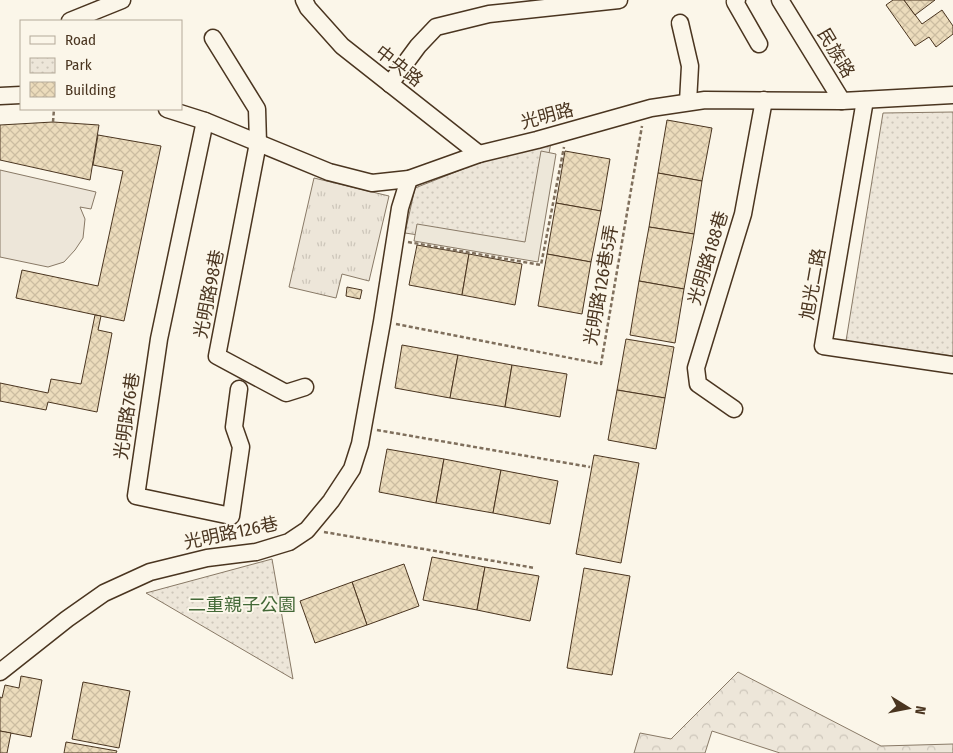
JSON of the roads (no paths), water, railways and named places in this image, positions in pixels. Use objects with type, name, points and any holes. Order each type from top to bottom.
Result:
[{"type":"street","points":[[72,20],[122,0]]},
{"type":"street","name":"中央路","points":[[304,0],[308,8],[342,46],[479,154]]},
{"type":"street","points":[[390,84],[418,46],[436,27],[490,7],[619,0]]},
{"type":"street","points":[[737,0],[735,2],[759,44]]},
{"type":"street","name":"民族路","points":[[780,0],[842,101]]},
{"type":"street","points":[[680,24],[690,66],[688,102]]},
{"type":"street","points":[[213,38],[257,109],[258,143]]},
{"type":"street","points":[[0,96],[20,95]]},
{"type":"street","name":"光明路","points":[[170,110],[205,121],[329,172],[372,183],[408,179],[479,154],[645,110],[688,102],[705,100],[842,101],[953,95]]},
{"type":"street","name":"光明路188巷","points":[[734,409],[698,384],[696,368],[743,214],[764,100]]},
{"type":"street","name":"旭光二路","points":[[864,100],[823,346],[953,365]]},
{"type":"street","name":"光明路76巷","points":[[205,121],[159,339],[136,496],[231,516],[241,447],[234,427],[238,389]]},
{"type":"street","name":"光明路98巷","points":[[258,143],[217,356],[286,393],[305,388]]},
{"type":"street","name":"光明路126巷","points":[[0,672],[67,619],[104,594],[150,572],[207,558],[256,552],[289,542],[307,530],[331,501],[352,469],[363,428],[382,322],[394,240],[408,179]]},
{"type":"park label","name":"二重親子公園","points":[[242,605]]}]
